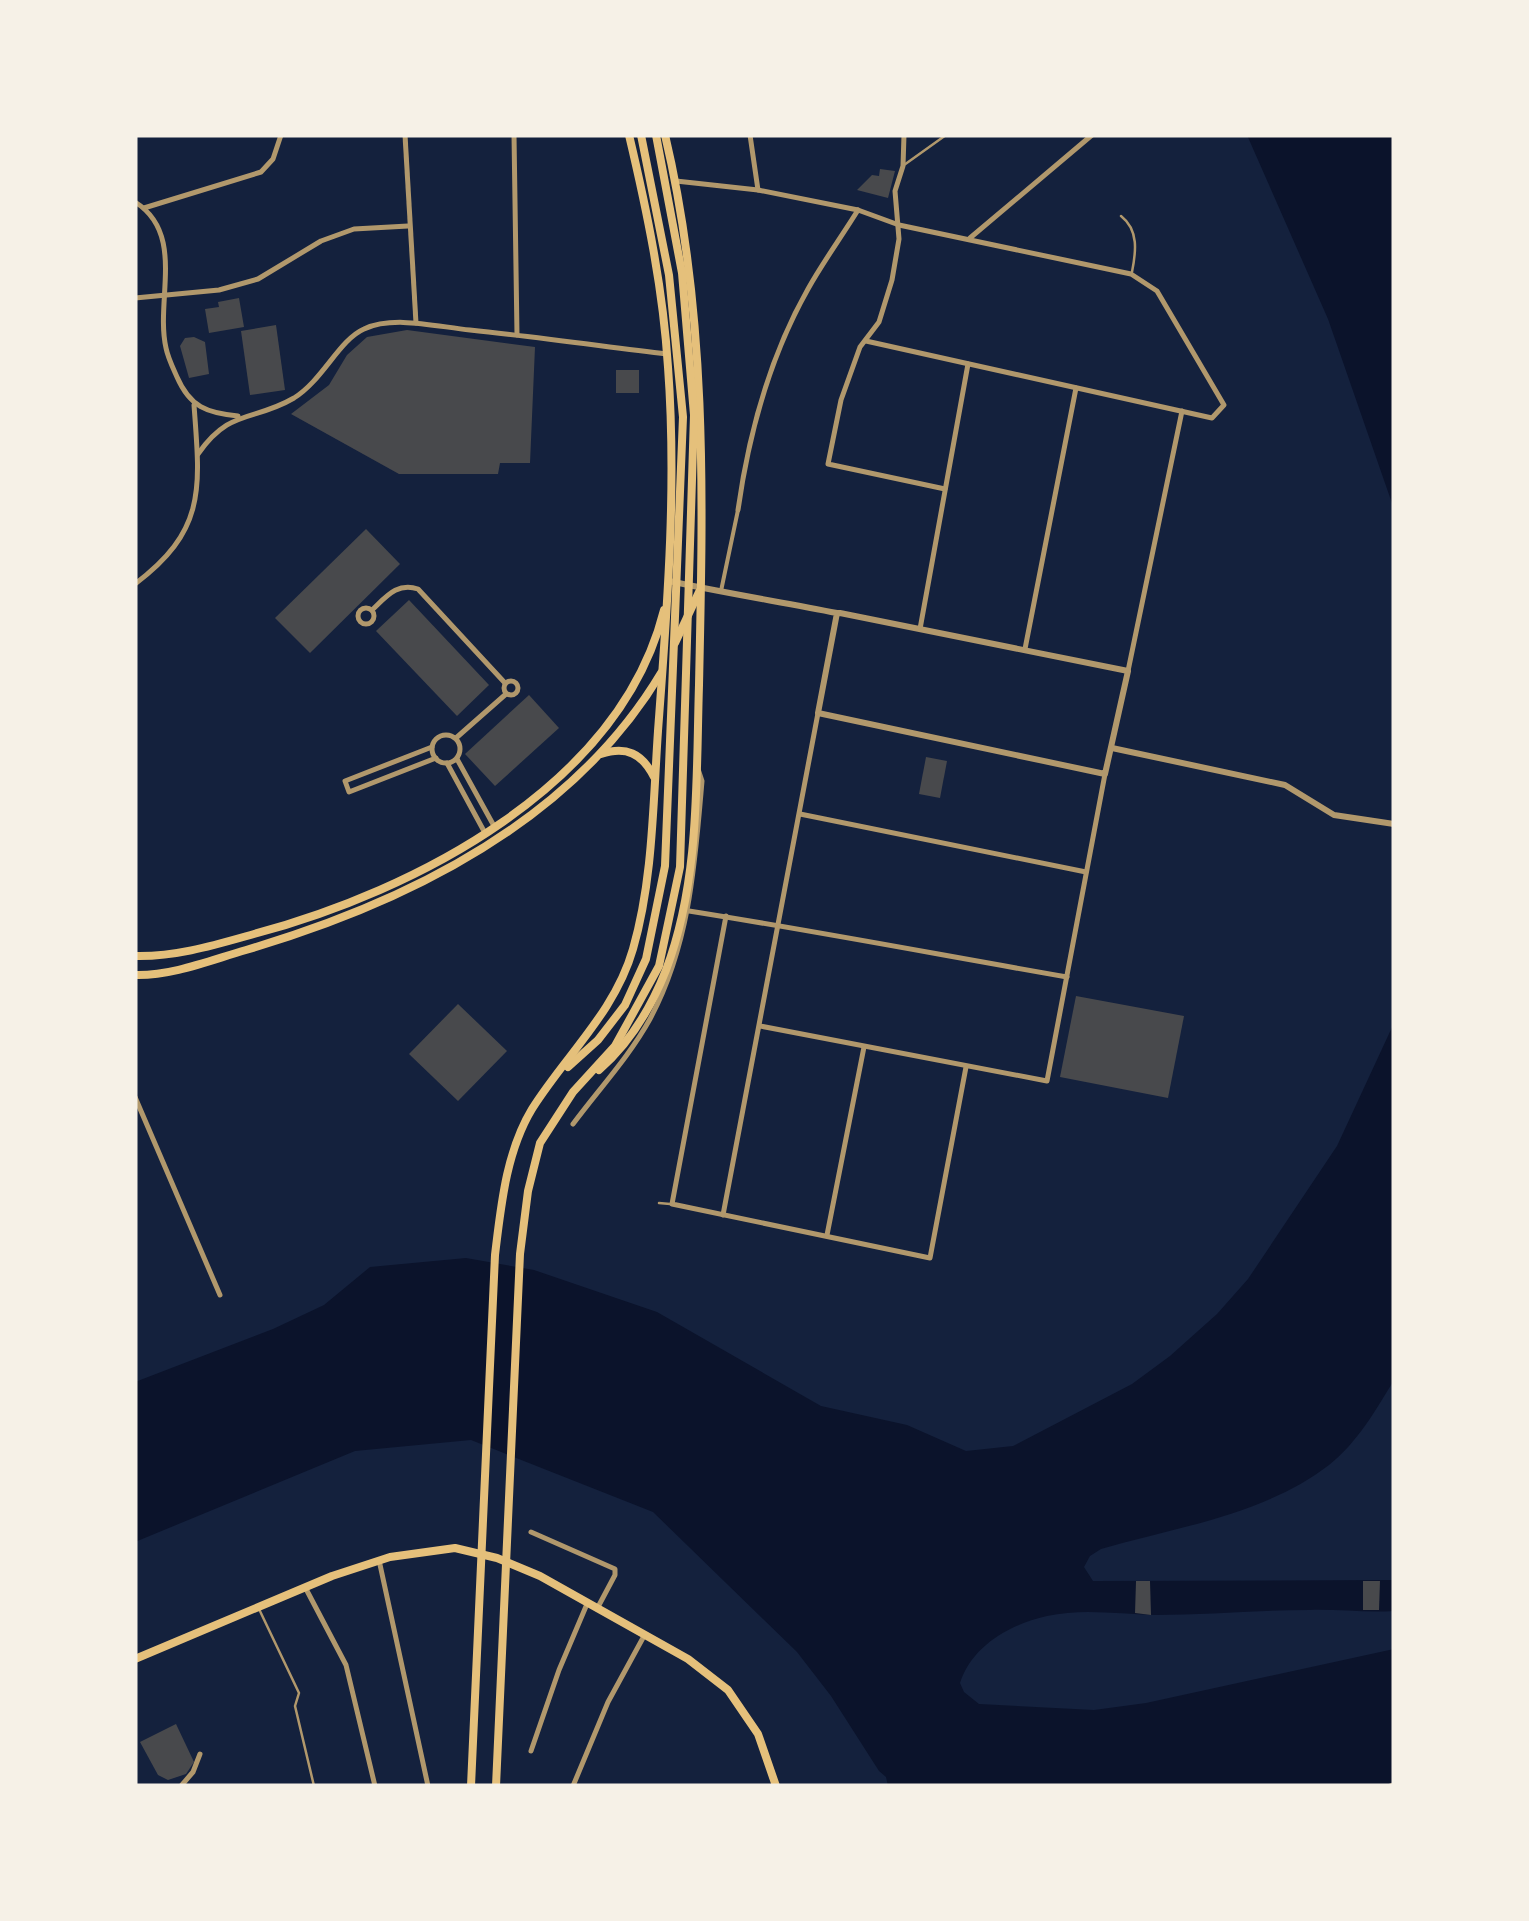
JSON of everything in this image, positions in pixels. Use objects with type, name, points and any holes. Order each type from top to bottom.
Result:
[{"type":"main road","points":[[472,1786],[494,1255],[505,1180],[532,1110],[604,1010],[632,953],[643,909],[654,797],[670,581],[672,450],[667,354],[654,243],[629,135]]},
{"type":"main road","points":[[554,1080],[598,1040],[625,1005],[646,959],[665,866],[683,416],[669,275],[641,135]]},
{"type":"main road","points":[[496,1786],[520,1254],[528,1192],[540,1144],[573,1092],[615,1046],[659,966],[680,867],[694,415],[682,273],[656,135]]},
{"type":"main road","points":[[573,1092],[622,1049],[643,1016],[666,970],[690,869],[697,766],[702,445],[688,240],[666,135]]},
{"type":"main road","points":[[654,243],[688,240]]},
{"type":"main road","points":[[135,956],[187,952],[316,916],[391,887],[485,833],[573,761],[622,705],[650,656],[670,581]]},
{"type":"main road","points":[[135,976],[173,970],[291,938],[400,895],[510,829],[624,727],[662,670],[701,588]]},
{"type":"main road","points":[[596,756],[614,750],[631,752],[645,762],[655,780]]},
{"type":"main road","points":[[135,1658],[379,1560],[430,1549],[469,1550],[519,1565],[688,1659],[728,1690],[758,1734],[776,1786]]},
{"type":"street","points":[[144,208],[261,172],[273,159],[281,135]]},
{"type":"street","points":[[404,135],[416,324]]},
{"type":"street","points":[[514,135],[517,335]]},
{"type":"street","points":[[750,135],[758,190]]},
{"type":"street","points":[[904,135],[903,166],[895,190],[899,225],[892,280],[879,322],[860,348],[841,400],[828,464],[945,489]]},
{"type":"street","points":[[970,238],[1092,135]]},
{"type":"street","points":[[676,181],[758,190],[858,210],[899,225],[1132,274],[1157,292],[1224,406],[1212,418],[866,341]]},
{"type":"street","points":[[135,202],[144,208],[160,234],[167,261],[166,348],[180,382],[194,404],[204,411],[240,416]]},
{"type":"street","points":[[721,592],[755,418],[775,359],[808,288],[858,210]]},
{"type":"street","points":[[135,298],[219,290],[258,279],[321,241],[354,229],[408,226]]},
{"type":"street","points":[[198,454],[216,432],[240,416],[298,395],[318,380],[350,338],[381,324],[416,324],[667,354]]},
{"type":"street","points":[[920,630],[968,364]]},
{"type":"street","points":[[1025,649],[1076,388]]},
{"type":"street","points":[[135,584],[161,564],[181,541],[193,510],[198,454],[194,404]]},
{"type":"street","points":[[760,1026],[1047,1080],[1182,411]]},
{"type":"street","points":[[670,581],[1128,671]]},
{"type":"street","points":[[372,610],[398,588],[418,589],[506,683],[506,694]]},
{"type":"street","points":[[723,1215],[837,613]]},
{"type":"street","points":[[456,739],[506,694],[515,694],[518,686],[512,681],[506,683]]},
{"type":"street","points":[[818,713],[1106,774]]},
{"type":"street","points":[[456,739],[441,736],[432,748],[345,781],[349,792],[436,758],[447,762],[485,833]]},
{"type":"street","points":[[447,762],[456,758],[460,748],[456,739]]},
{"type":"street","points":[[432,748],[436,758]]},
{"type":"street","points":[[1112,748],[1285,785],[1334,814],[1392,824]]},
{"type":"street","points":[[456,758],[494,826]]},
{"type":"street","points":[[573,1124],[628,1055],[672,973],[688,910],[702,780],[697,766]]},
{"type":"street","points":[[800,814],[1086,873]]},
{"type":"street","points":[[688,910],[1067,976]]},
{"type":"street","points":[[726,916],[672,1204],[930,1258],[966,1067]]},
{"type":"street","points":[[827,1236],[864,1047]]},
{"type":"street","points":[[135,1097],[220,1296]]},
{"type":"street","points":[[531,1532],[615,1569],[596,1609]]},
{"type":"street","points":[[379,1560],[428,1786]]},
{"type":"street","points":[[306,1588],[346,1665],[375,1786]]},
{"type":"street","points":[[530,1751],[587,1604]]},
{"type":"street","points":[[573,1786],[608,1702],[644,1636]]},
{"type":"street","points":[[181,1786],[193,1772],[200,1754]]},
{"type":"lane","points":[[903,166],[946,135]]},
{"type":"lane","points":[[1122,216],[1130,224],[1134,238],[1132,274]]},
{"type":"lane","points":[[659,1203],[672,1204]]},
{"type":"lane","points":[[258,1608],[299,1693],[295,1706],[314,1786]]},
{"type":"water","points":[[1247,135],[1394,135],[1394,509],[1328,319]]},
{"type":"water","points":[[1394,1023],[1394,1380],[1348,1447],[1304,1482],[1219,1518],[1101,1549],[1090,1556],[1084,1567],[1093,1581],[1394,1580],[1394,1611],[1060,1614],[1019,1625],[994,1639],[973,1658],[960,1683],[964,1692],[979,1704],[1094,1710],[1146,1703],[1394,1649],[1394,1781],[1384,1786],[888,1786],[886,1777],[831,1696],[797,1652],[653,1512],[471,1440],[355,1451],[135,1542],[135,1382],[324,1305],[370,1267],[466,1258],[534,1270],[657,1312],[821,1406],[907,1425],[966,1451],[1013,1446],[1132,1384],[1217,1314],[1248,1279],[1337,1146]]},
{"type":"building","points":[[880,169],[895,171],[888,198],[857,190],[872,175],[879,176]]},
{"type":"building","points":[[239,298],[244,327],[209,333],[205,309]]},
{"type":"building","points":[[276,325],[285,390],[250,395],[241,331]]},
{"type":"building","points":[[407,330],[535,347],[530,463],[500,463],[498,474],[399,474],[291,414],[329,385],[347,355],[367,337]]},
{"type":"building","points":[[185,338],[205,342],[209,374],[189,378],[180,346]]},
{"type":"building","points":[[616,370],[639,370],[639,393],[616,393]]},
{"type":"building","points":[[366,529],[400,564],[310,653],[275,618]]},
{"type":"building","points":[[409,600],[489,685],[457,716],[376,631]]},
{"type":"building","points":[[529,695],[559,728],[495,786],[465,754]]},
{"type":"building","points":[[926,757],[947,761],[940,798],[919,794]]},
{"type":"building","points":[[1076,996],[1184,1016],[1168,1098],[1060,1077]]},
{"type":"building","points":[[458,1004],[507,1051],[458,1101],[409,1054]]},
{"type":"building","points":[[1136,1581],[1150,1581],[1151,1615],[1135,1613]]},
{"type":"building","points":[[1363,1581],[1380,1581],[1379,1610],[1363,1610]]},
{"type":"building","points":[[176,1724],[194,1762],[186,1774],[168,1780],[158,1775],[140,1742]]}]
